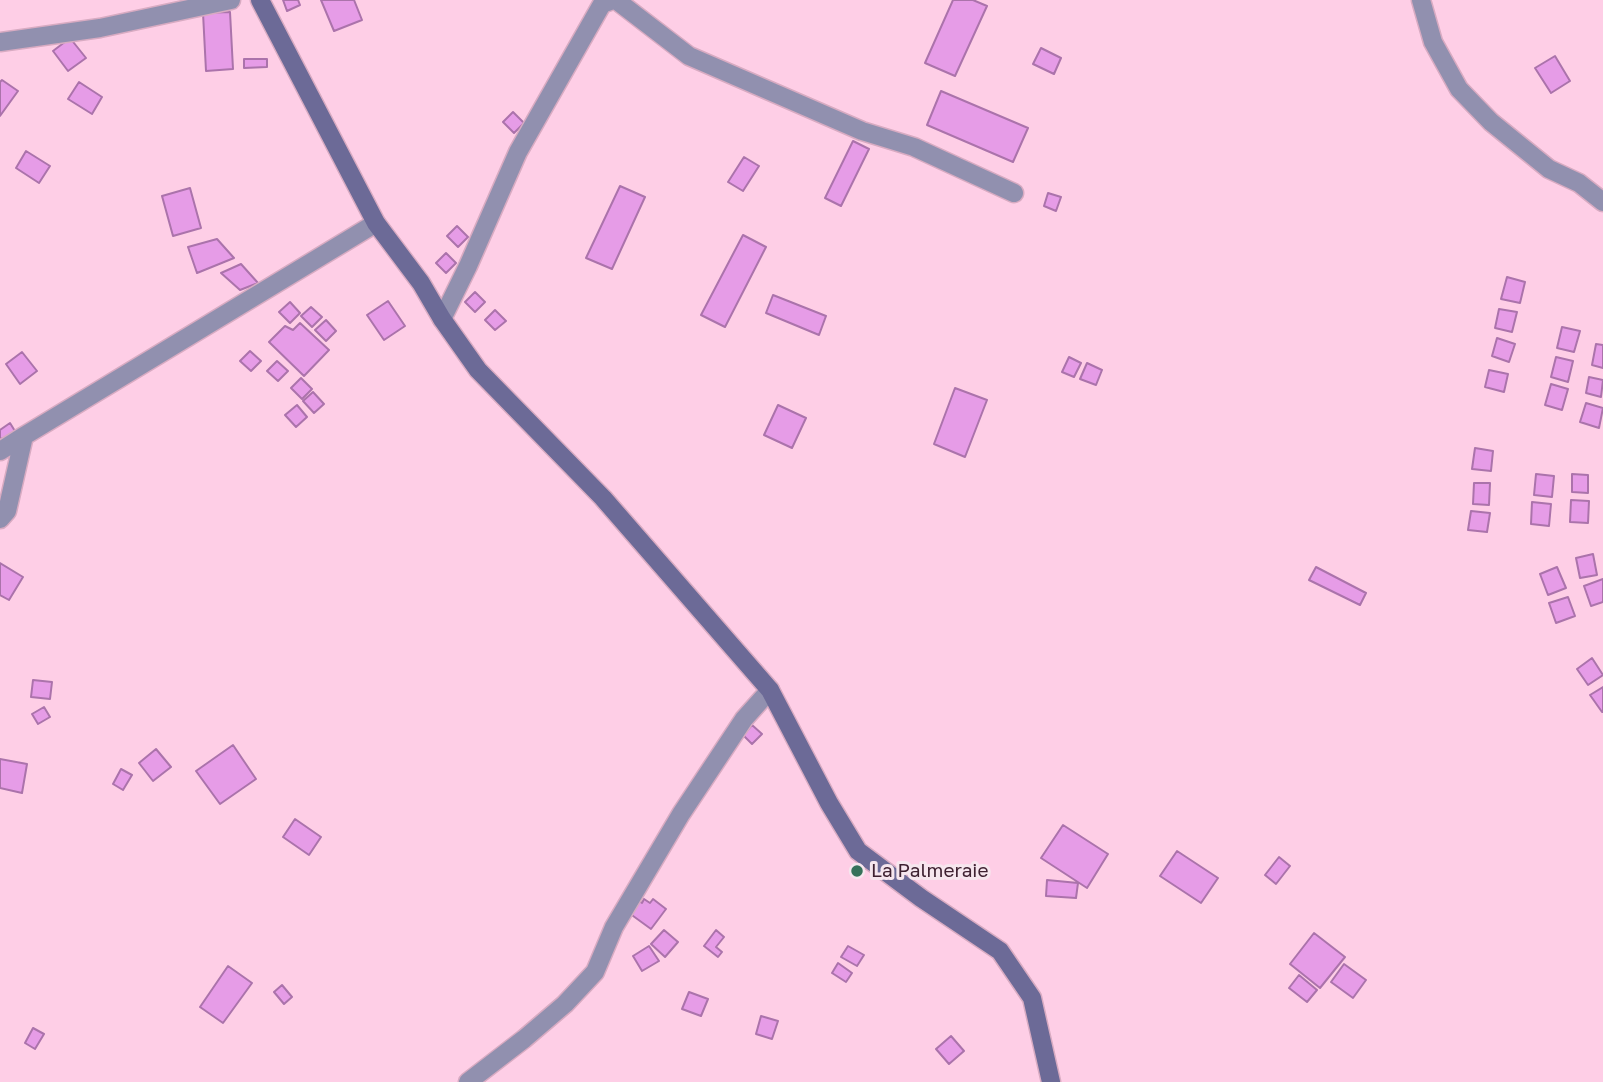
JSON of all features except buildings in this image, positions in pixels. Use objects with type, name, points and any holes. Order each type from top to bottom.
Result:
[{"type":"street","points":[[0,43],[100,28],[231,0]]},
{"type":"street","points":[[260,0],[376,223],[421,282],[442,319],[478,370],[603,498],[770,690],[829,803],[858,851],[921,898],[1000,951],[1032,998],[1051,1082]]},
{"type":"street","points":[[1422,0],[1433,42],[1459,89],[1490,122],[1549,169],[1580,183],[1603,202]]},
{"type":"street","points":[[442,319],[518,152],[608,1],[689,56],[862,131],[914,147],[1014,193]]},
{"type":"street","points":[[0,451],[376,223]]},
{"type":"street","points":[[0,519],[7,512],[24,436]]},
{"type":"street","points":[[468,1082],[555,1013],[595,972],[623,909],[681,814],[744,719],[770,690]]},
{"type":"place","name":"La Palmeraie","points":[[857,871]]}]
